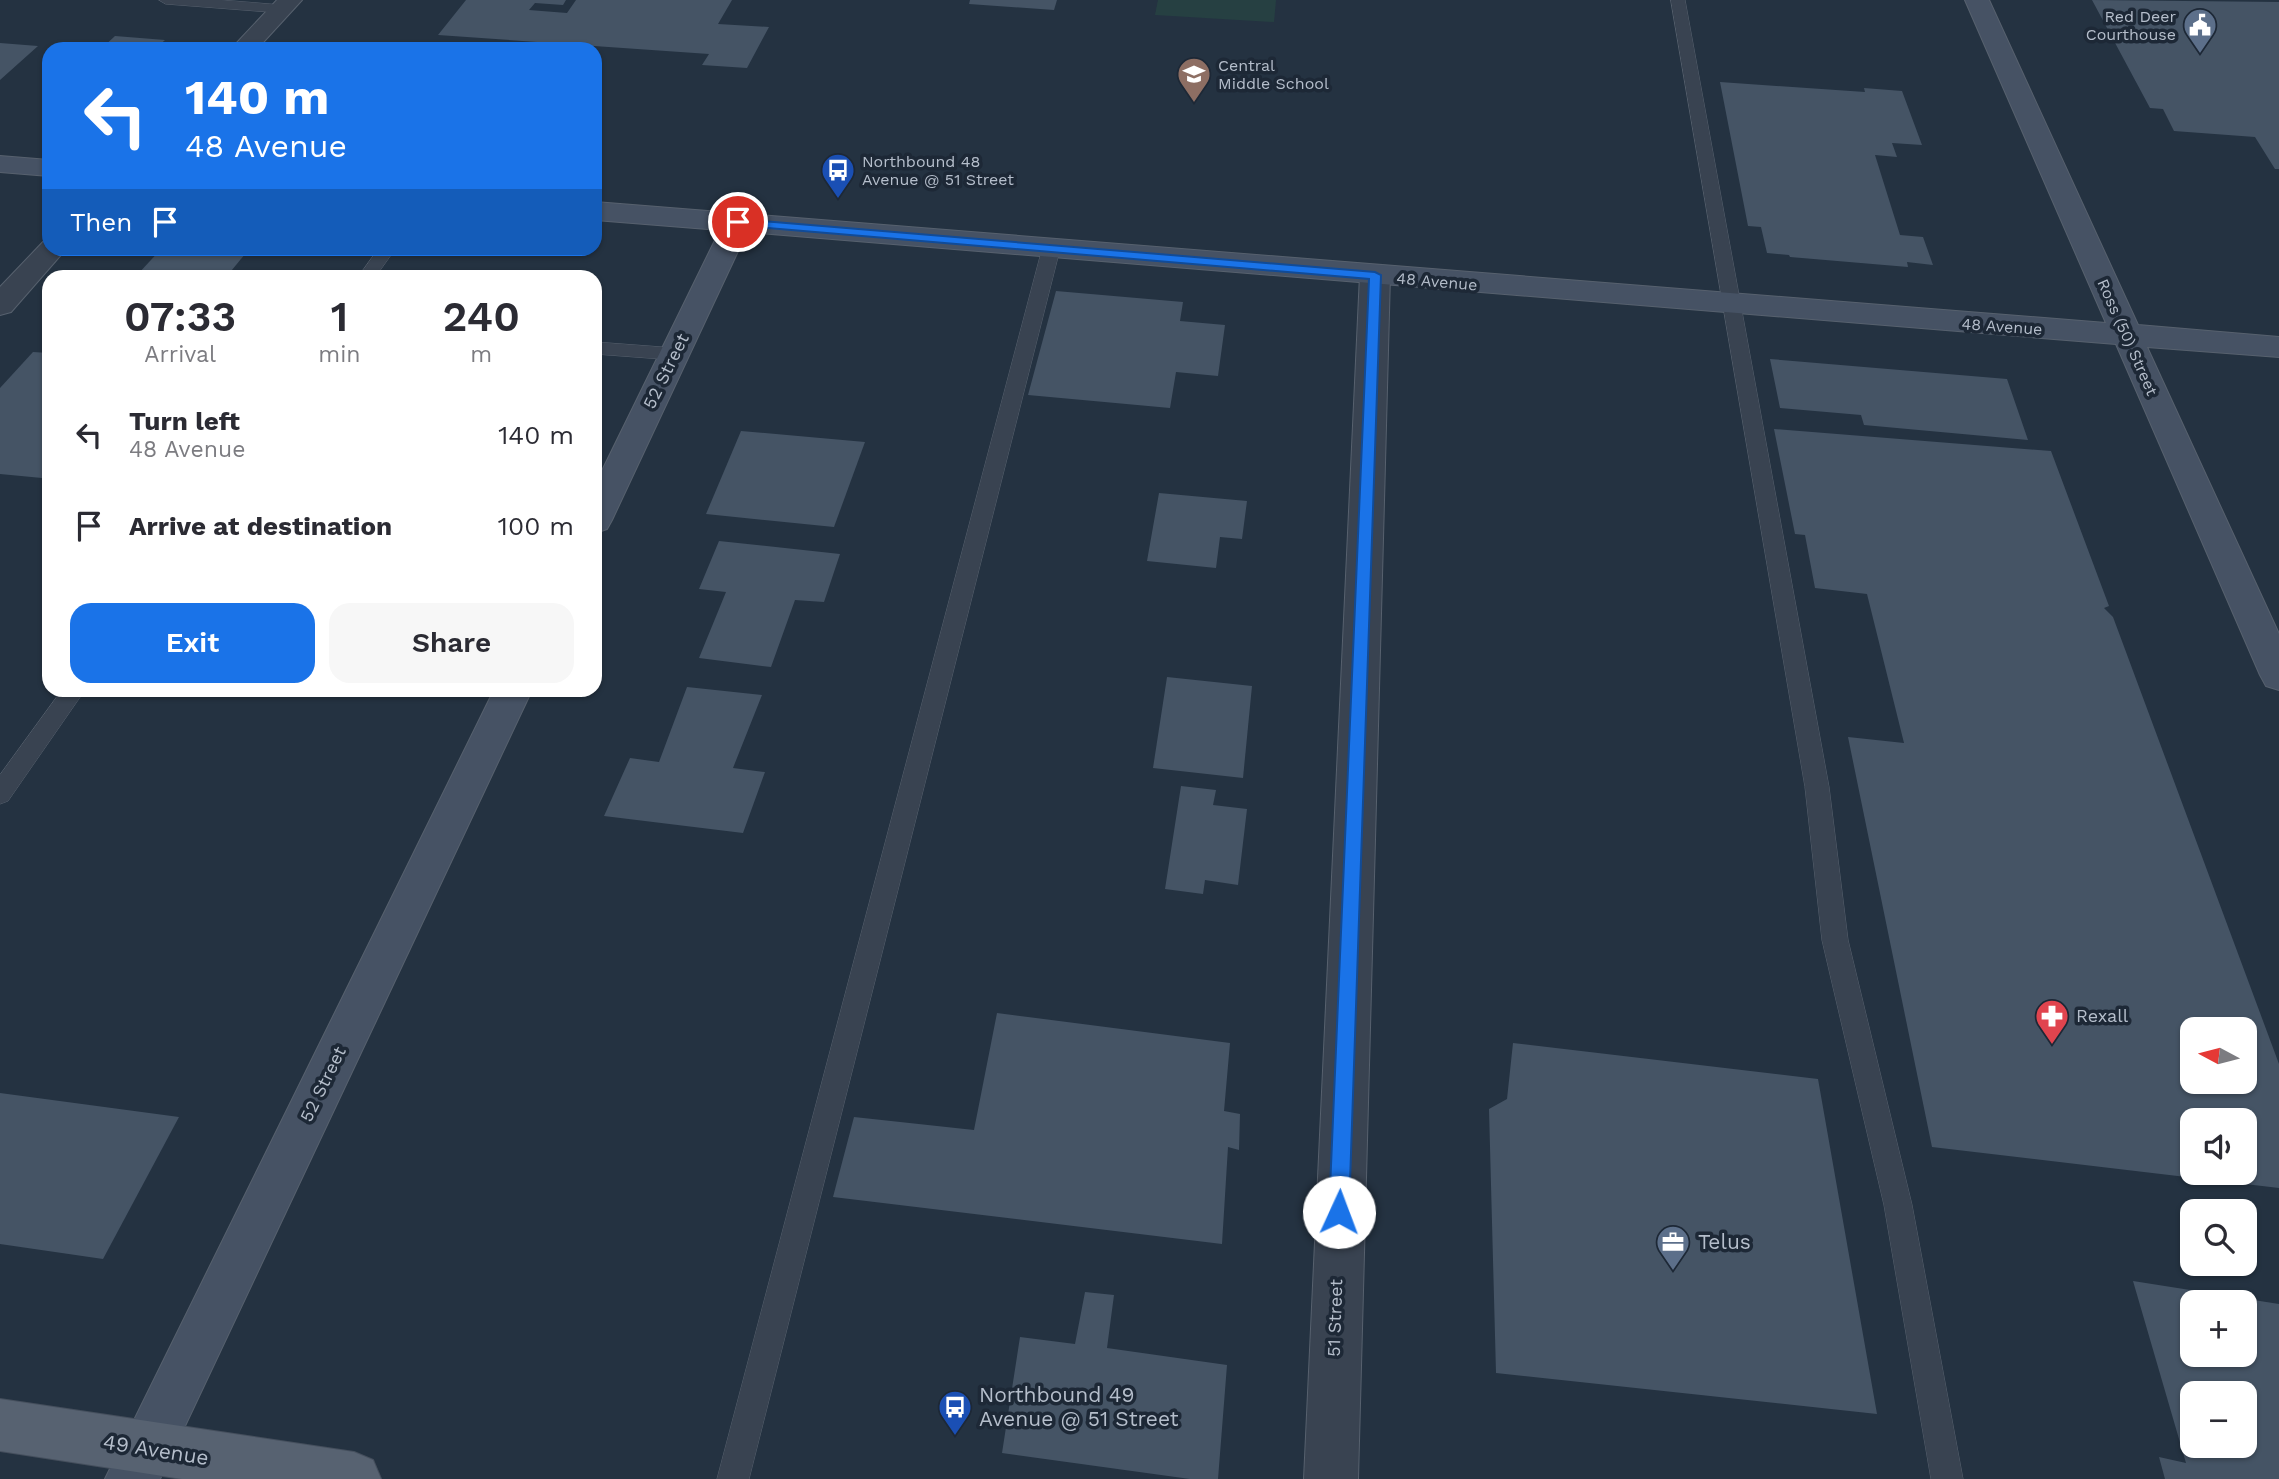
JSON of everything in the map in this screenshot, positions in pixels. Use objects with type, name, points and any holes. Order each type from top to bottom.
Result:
[{"type":"main road","name":"49 Avenue","points":[[0,1425],[139,1464],[354,1479]]},
{"type":"street","name":"Ross (50) Street","points":[[1977,0],[2279,675]]},
{"type":"street","points":[[250,42],[286,5]]},
{"type":"street","points":[[0,164],[42,167]]},
{"type":"street","name":"48 Avenue","points":[[602,212],[2279,347]]},
{"type":"street","name":"52 Street","points":[[602,505],[738,222]]},
{"type":"street","points":[[0,305],[46,256]]},
{"type":"street","name":"51 Street","points":[[1331,1479],[1375,275]]},
{"type":"street","name":"52 Street","points":[[139,1464],[510,697]]},
{"type":"lane","points":[[166,0],[286,5]]},
{"type":"lane","points":[[1678,0],[1817,787],[1835,940],[1898,1205],[1947,1479]]},
{"type":"lane","points":[[733,1479],[1051,249]]},
{"type":"lane","points":[[602,349],[675,354]]},
{"type":"lane","points":[[0,793],[69,697]]},
{"type":"green space","points":[[1158,0],[1276,0],[1274,22],[1155,15]]},
{"type":"building","points":[[466,0],[566,0],[563,5],[535,3],[529,10],[567,13],[576,0],[732,0],[718,24],[769,27],[747,68],[702,65],[709,54],[602,46],[602,42],[538,42],[438,35]]},
{"type":"building","points":[[970,0],[1057,0],[1054,10],[969,4]]},
{"type":"building","name":"Red Deer Courthouse","points":[[2092,0],[2279,2],[2279,169],[2275,169],[2255,137],[2174,131],[2163,109],[2150,108]]},
{"type":"building","points":[[115,36],[165,40],[163,42],[109,42]]},
{"type":"building","points":[[0,43],[38,46],[0,80]]},
{"type":"building","points":[[1720,82],[1865,92],[1864,88],[1902,91],[1922,145],[1892,143],[1897,157],[1875,155],[1900,235],[1923,237],[1933,265],[1907,262],[1908,267],[1767,253],[1761,227],[1748,226]]},
{"type":"building","points":[[155,256],[243,256],[232,270],[142,270]]},
{"type":"building","points":[[1056,291],[1183,302],[1180,321],[1225,325],[1218,376],[1176,372],[1170,408],[1028,395]]},
{"type":"building","points":[[33,352],[42,353],[42,478],[0,474],[0,388]]},
{"type":"building","points":[[1770,359],[2007,379],[2028,440],[1864,425],[1861,415],[1780,408]]},
{"type":"building","points":[[1774,429],[2051,451],[2109,606],[2104,608],[2113,617],[2279,1064],[2279,1188],[2254,1185],[2257,1185],[2257,1108],[2180,1108],[2180,1176],[1932,1147],[1848,737],[1904,743],[1867,594],[1815,588],[1805,535],[1795,534]]},
{"type":"building","points":[[741,431],[865,442],[834,527],[706,514]]},
{"type":"building","points":[[1159,493],[1247,501],[1242,539],[1220,537],[1216,568],[1147,561]]},
{"type":"building","points":[[719,541],[840,554],[824,602],[795,600],[771,667],[699,658],[726,592],[699,589]]},
{"type":"building","points":[[1167,677],[1252,686],[1243,778],[1153,768]]},
{"type":"building","points":[[687,687],[762,695],[733,768],[765,772],[743,833],[604,816],[630,758],[659,762]]},
{"type":"building","points":[[1181,786],[1216,790],[1213,805],[1247,809],[1238,885],[1205,880],[1203,894],[1165,889]]},
{"type":"building","points":[[997,1013],[1230,1043],[1224,1111],[1240,1114],[1239,1150],[1228,1147],[1222,1244],[833,1197],[854,1117],[974,1130]]},
{"type":"building","name":"Telus","points":[[1513,1043],[1818,1079],[1877,1414],[1496,1373],[1489,1109],[1507,1099]]},
{"type":"building","points":[[0,1093],[179,1117],[103,1259],[0,1244]]},
{"type":"building","points":[[2133,1281],[2190,1290],[2180,1290],[2180,1367],[2257,1367],[2257,1301],[2279,1304],[2279,1479],[2165,1479],[2159,1457],[2186,1463],[2185,1458],[2257,1458],[2257,1381],[2180,1381],[2180,1442]]},
{"type":"building","points":[[1085,1292],[1114,1295],[1107,1348],[1227,1365],[1218,1479],[1190,1479],[1002,1453],[1020,1337],[1075,1344]]},
{"type":"place","name":"Red Deer Courthouse","points":[[2200,55]]},
{"type":"place","name":"Central Middle School","points":[[1194,104]]},
{"type":"place","name":"Northbound 48 Avenue @ 51 Street","points":[[838,200]]},
{"type":"place","name":"Rexall","points":[[2052,1046]]},
{"type":"place","name":"Telus","points":[[1673,1272]]},
{"type":"place","name":"Northbound 49 Avenue @ 51 Street","points":[[955,1437]]},
{"type":"route","points":[[738,222],[1375,275],[1339,1212]]}]
